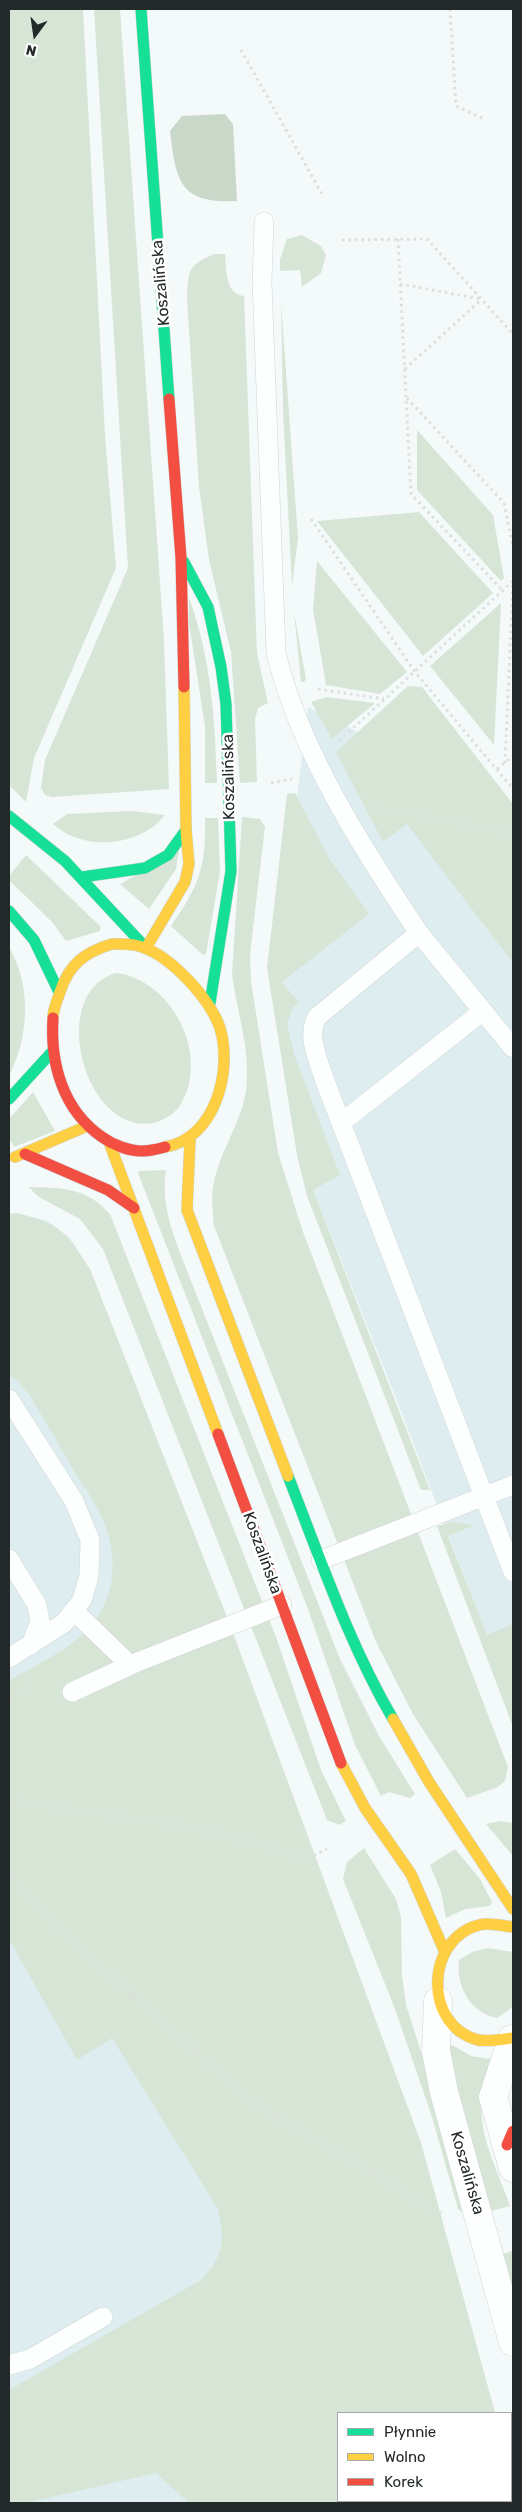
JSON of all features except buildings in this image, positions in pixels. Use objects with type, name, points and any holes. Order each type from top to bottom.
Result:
[{"type":"main road","name":"Koszalińska","points":[[141,9],[181,558],[187,802],[186,830],[189,864],[185,882],[146,948]]},
{"type":"main road","name":"Koszalińska","points":[[181,558],[208,607],[221,667],[226,704],[231,871],[227,907],[210,1003]]},
{"type":"main road","points":[[9,816],[24,826],[82,877],[146,948],[168,962],[210,1003],[220,1027],[225,1058],[220,1091],[204,1123],[190,1140],[146,1152],[131,1150],[109,1142],[87,1126],[69,1102],[61,1086],[52,1053],[52,1019],[58,990],[74,964],[96,949],[112,944],[130,944],[146,948]]},
{"type":"main road","points":[[82,877],[146,868],[168,855],[186,830]]},
{"type":"main road","points":[[9,911],[34,940],[58,990]]},
{"type":"main road","points":[[9,1099],[52,1053]]},
{"type":"main road","points":[[9,1158],[25,1154],[87,1126]]},
{"type":"main road","points":[[190,1140],[187,1210],[263,1416],[321,1560],[379,1696],[429,1782],[513,1909]]},
{"type":"main road","name":"Koszalińska","points":[[109,1142],[349,1781],[364,1808],[412,1874],[444,1950]]},
{"type":"main road","points":[[25,1154],[108,1190],[134,1208]]},
{"type":"main road","points":[[512,2038],[493,2042],[475,2039],[459,2030],[446,2017],[438,2001],[435,1983],[437,1966],[444,1950],[455,1937],[469,1928],[485,1924],[502,1923],[513,1926]]},
{"type":"street","name":"Koszalińska","points":[[438,2001],[436,2051],[444,2092],[513,2342]]},
{"type":"street","points":[[511,2148],[493,2097],[512,2038]]},
{"type":"lane","points":[[264,222],[263,292],[276,653],[284,687],[318,761],[370,860],[420,933],[513,1048]]},
{"type":"lane","points":[[420,933],[317,1017],[312,1026],[314,1046],[341,1123],[513,1572]]},
{"type":"lane","points":[[341,1123],[484,1011]]},
{"type":"lane","points":[[9,1399],[74,1501],[90,1540],[89,1576],[82,1600],[64,1623],[9,1658]]},
{"type":"lane","points":[[321,1560],[513,1485]]},
{"type":"lane","points":[[9,1559],[37,1605],[40,1621],[31,1644]]},
{"type":"lane","points":[[72,1692],[130,1665],[282,1605]]},
{"type":"lane","points":[[74,1611],[130,1665]]},
{"type":"lane","points":[[9,2364],[30,2359],[103,2317]]},
{"type":"path","points":[[450,9],[456,106],[484,118]]},
{"type":"path","points":[[241,50],[322,194]]},
{"type":"path","points":[[398,239],[411,494],[503,590]]},
{"type":"path","points":[[342,240],[427,239],[513,334]]},
{"type":"path","points":[[400,284],[482,299]]},
{"type":"path","points":[[405,369],[482,299]]},
{"type":"path","points":[[406,398],[504,503],[513,546]]},
{"type":"path","points":[[310,519],[414,672],[513,789]]},
{"type":"path","points":[[318,761],[513,581]]},
{"type":"path","points":[[505,763],[513,581]]},
{"type":"path","points":[[315,688],[384,699]]},
{"type":"path","points":[[497,769],[513,756]]},
{"type":"path","points":[[339,801],[513,833]]},
{"type":"path","points":[[9,1699],[27,1688]]},
{"type":"path","points":[[9,1800],[186,1826],[260,1844],[306,1859],[327,1849]]},
{"type":"path","points":[[9,1874],[55,1926],[253,2103],[340,2155],[384,2176],[411,2198],[446,2214]]},
{"type":"shaded area","points":[[308,707],[396,751],[513,903],[513,1705],[397,1401],[313,1190],[276,969]]},
{"type":"shaded area","points":[[17,1213],[48,1221],[70,1238],[90,1269],[230,1625],[421,2143],[495,2412],[337,2412],[337,2502],[512,2502],[512,2464],[513,2503],[9,2503],[9,1214]]},
{"type":"green space","points":[[9,9],[83,9],[105,436],[116,568],[34,758],[26,802],[9,785]]},
{"type":"green space","points":[[94,9],[120,9],[164,640],[169,789],[52,797],[45,795],[41,788],[45,760],[128,568]]},
{"type":"green space","points":[[225,114],[233,124],[237,201],[218,201],[203,198],[192,193],[184,186],[179,176],[172,148],[170,131],[182,116]]},
{"type":"green space","points":[[302,235],[321,246],[326,255],[321,273],[302,287],[300,270],[280,271],[280,259],[287,239]]},
{"type":"green space","points":[[215,254],[225,254],[230,286],[238,294],[244,296],[257,653],[268,703],[258,708],[255,719],[257,782],[240,783],[231,652],[209,560],[199,487],[187,289],[189,275],[195,265],[199,261]]},
{"type":"green space","points":[[281,302],[298,538],[292,586],[283,411]]},
{"type":"green space","points":[[417,430],[493,515],[504,578],[501,581],[417,490]]},
{"type":"green space","points":[[419,512],[493,593],[423,656],[317,521]]},
{"type":"green space","points":[[317,561],[407,672],[380,694],[326,685],[313,609]]},
{"type":"green space","points":[[189,598],[207,666],[213,712],[217,783],[205,783],[205,727],[189,623]]},
{"type":"green space","points":[[501,603],[494,745],[430,666]]},
{"type":"green space","points":[[294,612],[306,679],[304,682],[301,682]]},
{"type":"green space","points":[[408,686],[422,687],[513,804],[513,963],[407,824],[383,842],[336,752]]},
{"type":"green space","points":[[326,697],[375,703],[332,739],[311,702]]},
{"type":"green space","points":[[295,793],[329,858],[369,914],[282,982],[299,1003],[293,1007],[287,1024],[294,1054],[340,1175],[313,1190],[430,1490],[421,1490],[307,1196],[297,1155],[267,968],[287,794]]},
{"type":"green space","points":[[131,811],[165,815],[154,826],[141,834],[111,842],[95,842],[80,839],[65,833],[53,824],[67,814]]},
{"type":"green space","points":[[242,817],[260,819],[265,827],[250,954],[251,981],[278,1153],[303,1232],[508,1767],[505,1781],[498,1787],[467,1798],[413,1714],[376,1642],[214,1226],[212,1197],[216,1175],[239,1115],[246,1090],[247,1060],[232,974]]},
{"type":"green space","points":[[205,818],[218,818],[220,872],[206,954],[203,955],[171,926],[188,899],[199,876],[204,851]]},
{"type":"green space","points":[[179,851],[176,869],[149,909],[120,884]]},
{"type":"green space","points":[[26,855],[101,927],[100,931],[66,941],[53,923],[9,880],[9,876]]},
{"type":"green space","points":[[9,947],[22,978],[25,1011],[21,1045],[9,1076]]},
{"type":"green space","points":[[116,973],[136,979],[154,990],[169,1005],[181,1023],[188,1043],[191,1064],[189,1085],[181,1104],[169,1116],[153,1123],[129,1121],[109,1108],[93,1087],[83,1060],[79,1033],[83,1007],[95,986]]},
{"type":"green space","points":[[33,1092],[55,1131],[14,1147],[9,1138],[9,1119]]},
{"type":"green space","points":[[166,1170],[165,1193],[168,1215],[182,1258],[340,1659],[379,1736],[415,1794],[410,1798],[389,1792],[381,1796],[355,1745],[308,1609],[138,1173],[139,1171]]},
{"type":"green space","points":[[28,1187],[73,1191],[92,1199],[110,1214],[276,1637],[321,1770],[346,1821],[339,1825],[327,1820],[103,1249],[80,1219],[39,1197]]},
{"type":"green space","points":[[17,1213],[43,1221],[61,1231],[68,1237],[90,1269],[230,1625],[421,2143],[495,2412],[337,2412],[337,2502],[417,2502],[189,2503],[156,2473],[26,2503],[9,2503],[9,2390],[201,2280],[214,2263],[221,2248],[222,2230],[218,2209],[112,2038],[77,2060],[9,1939],[9,1681],[70,1645],[88,1629],[104,1605],[112,1577],[113,1563],[108,1534],[97,1507],[30,1396],[19,1382],[9,1375],[9,1214]]},
{"type":"green space","points":[[452,1522],[475,1525],[448,1536],[487,1635],[513,1624],[513,1727],[437,1526]]},
{"type":"green space","points":[[499,1821],[513,1823],[513,1856],[486,1824]]},
{"type":"green space","points":[[364,1848],[396,1899],[401,1917],[402,1975],[406,2005],[442,2118],[469,2218],[458,2209],[432,2117],[395,2009],[343,1879],[347,1862]]},
{"type":"green space","points":[[455,1849],[480,1879],[492,1902],[490,1906],[465,1909],[446,1918],[441,1892],[430,1865]]},
{"type":"green space","points":[[488,1948],[513,1952],[513,2007],[497,2018],[487,2015],[472,2004],[460,1980],[459,1960],[472,1952]]},
{"type":"green space","points":[[452,2045],[471,2056],[496,2060],[482,2101],[483,2128],[490,2154],[510,2206],[491,2211],[451,2074],[450,2046]]},
{"type":"green space","points":[[513,2251],[513,2300],[502,2254]]},
{"type":"traffic: fast","points":[[141,9],[169,399]]},
{"type":"traffic: fast","points":[[184,562],[208,607],[221,667],[226,704],[231,871],[210,1003]]},
{"type":"traffic: fast","points":[[9,816],[65,861],[146,948]]},
{"type":"traffic: fast","points":[[82,877],[145,868],[168,855],[186,830]]},
{"type":"traffic: fast","points":[[9,911],[34,940],[58,990]]},
{"type":"traffic: fast","points":[[9,1099],[51,1053]]},
{"type":"traffic: fast","points":[[288,1476],[349,1631],[393,1719]]},
{"type":"traffic: slow","points":[[146,948],[185,882],[189,864],[186,830],[184,687]]},
{"type":"traffic: slow","points":[[112,944],[139,946],[154,952],[177,969],[199,992],[220,1028],[224,1064],[216,1101],[208,1117],[197,1131],[182,1141],[165,1147]]},
{"type":"traffic: slow","points":[[53,1018],[55,1005],[64,982],[73,967],[86,955],[112,944]]},
{"type":"traffic: slow","points":[[15,1157],[87,1126]]},
{"type":"traffic: slow","points":[[190,1140],[187,1210],[288,1476]]},
{"type":"traffic: slow","points":[[109,1142],[218,1434]]},
{"type":"traffic: slow","points":[[393,1719],[429,1782],[513,1909]]},
{"type":"traffic: slow","points":[[341,1763],[365,1808],[411,1874],[444,1950]]},
{"type":"traffic: slow","points":[[513,1927],[483,1924],[461,1933],[448,1947],[440,1964],[438,1982],[440,2001],[447,2018],[460,2032],[482,2041],[513,2038]]},
{"type":"traffic: jam","points":[[169,399],[181,558],[184,687]]},
{"type":"traffic: jam","points":[[53,1018],[54,1052],[57,1069],[62,1085],[77,1113],[102,1137],[121,1147],[142,1151],[165,1147]]},
{"type":"traffic: jam","points":[[25,1154],[108,1190],[134,1208]]},
{"type":"traffic: jam","points":[[218,1434],[341,1763]]},
{"type":"traffic: jam","points":[[507,2145],[513,2131]]}]
